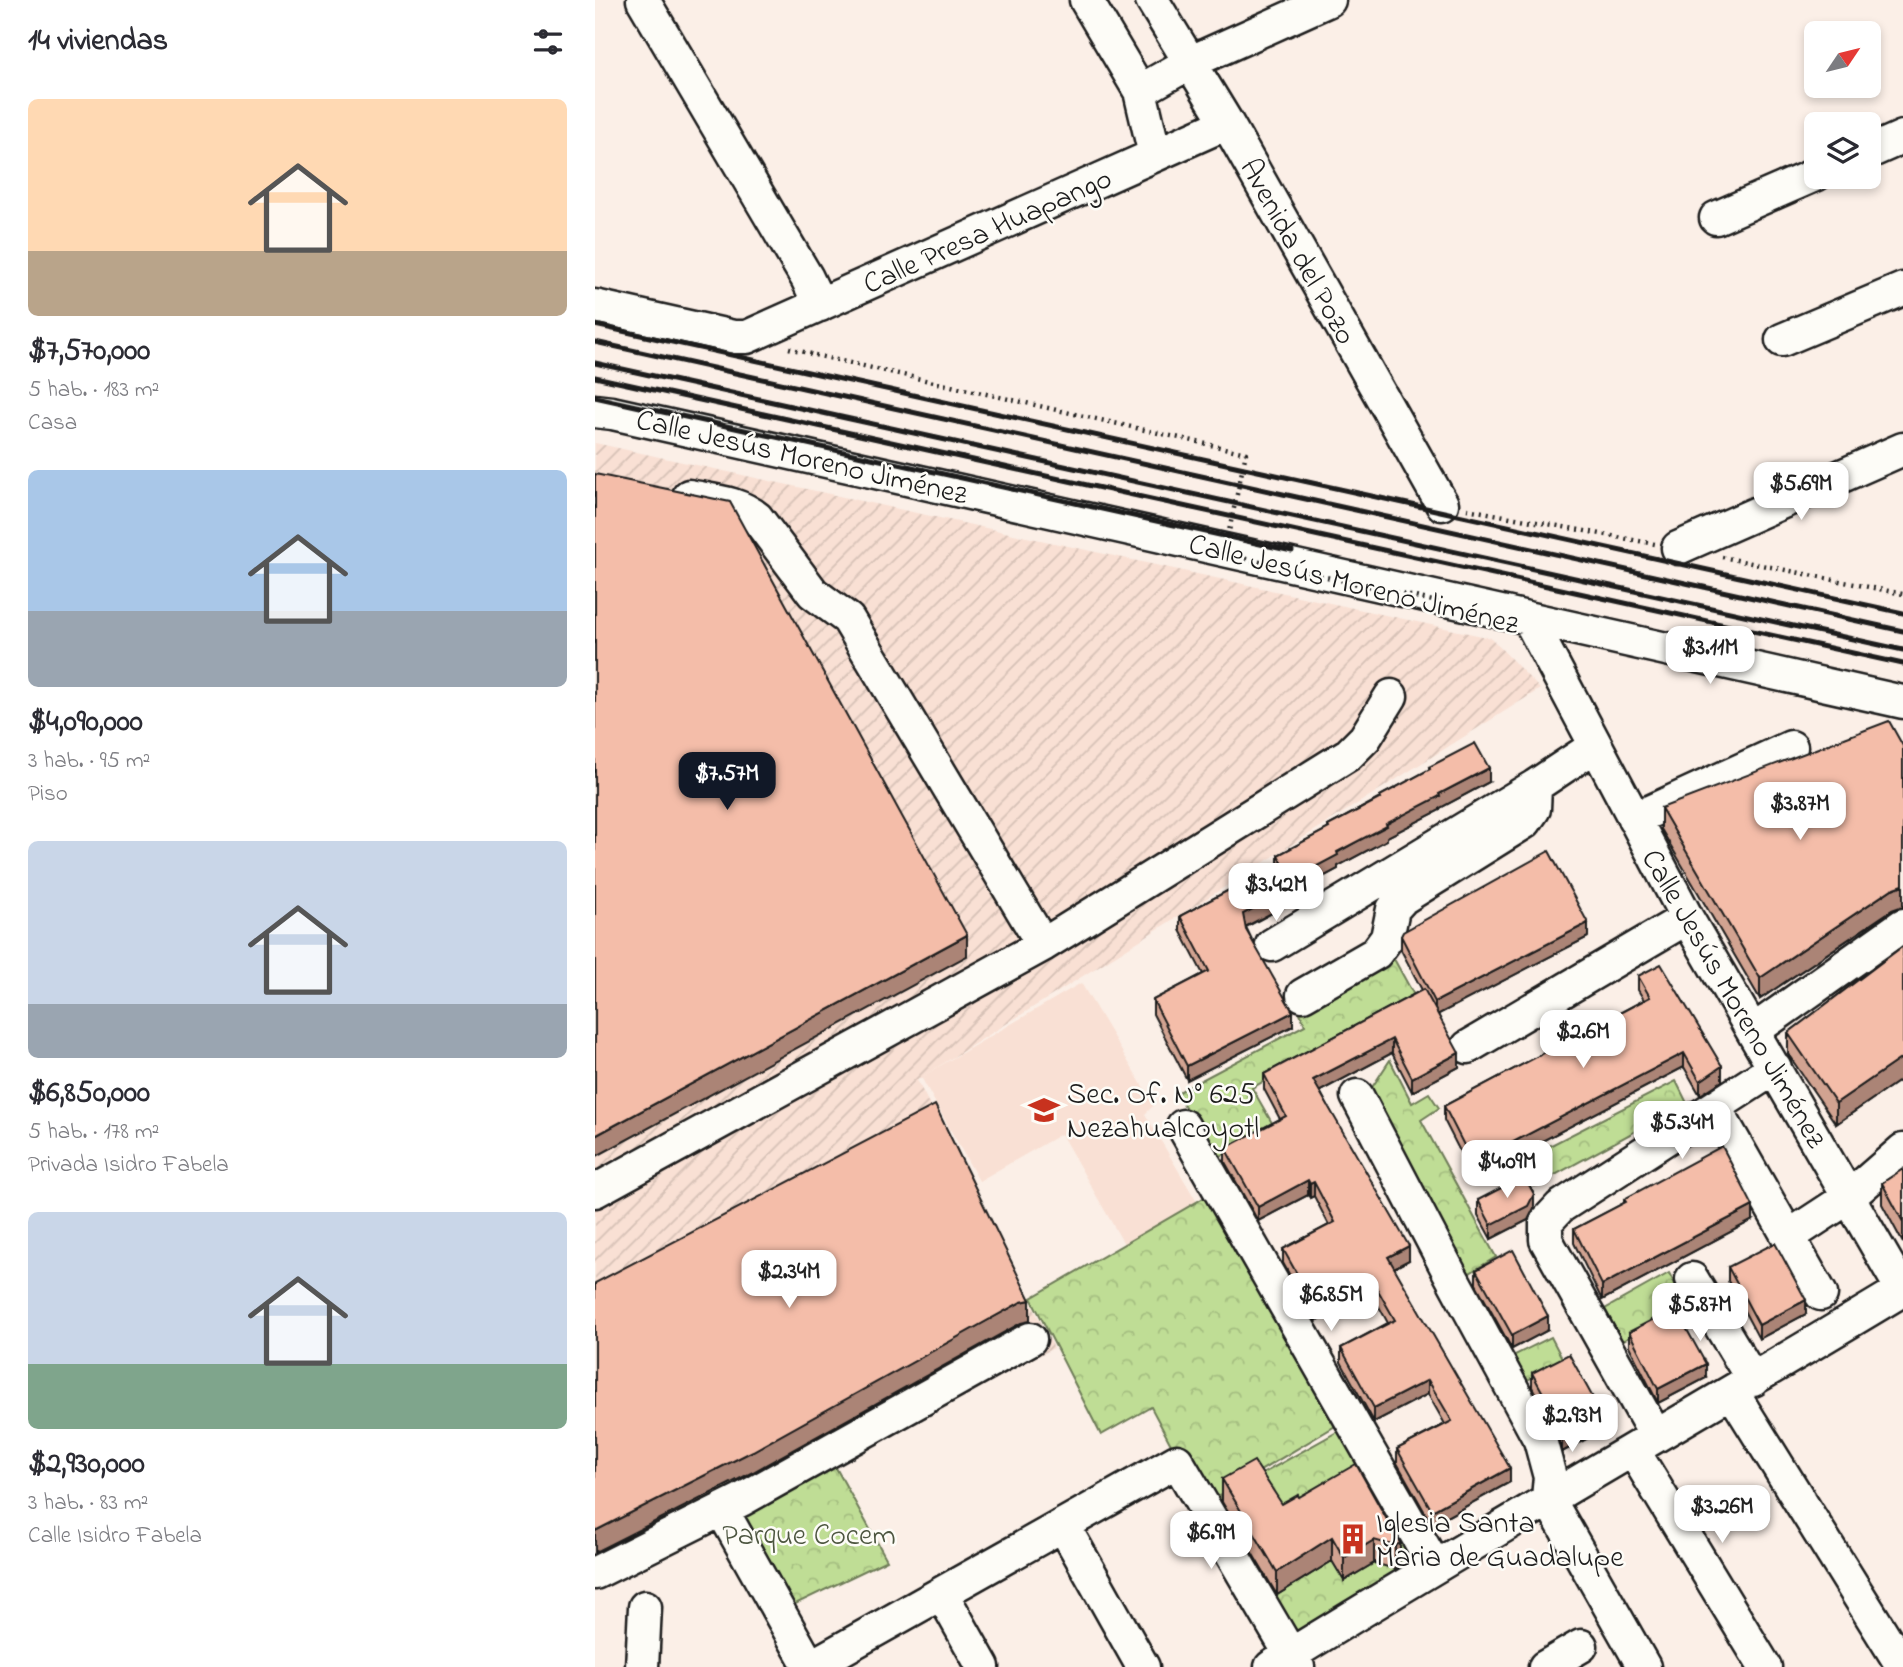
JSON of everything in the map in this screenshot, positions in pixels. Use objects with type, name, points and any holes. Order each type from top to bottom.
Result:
[{"type":"street","points":[[643,0],[807,278],[820,305]]},
{"type":"street","points":[[1086,0],[1140,90],[1155,155]]},
{"type":"street","name":"Avenida del Pozo","points":[[1152,0],[1227,123],[1443,504]]},
{"type":"street","points":[[1140,90],[1191,62],[1329,0]]},
{"type":"street","name":"Calle Presa Huapango","points":[[595,306],[734,337],[747,337],[1227,123]]},
{"type":"street","points":[[1881,147],[1903,137]]},
{"type":"street","points":[[1716,218],[1804,180]]},
{"type":"street","points":[[1782,340],[1903,289]]},
{"type":"street","name":"Calle Jesús Moreno Jiménez","points":[[595,411],[1528,620],[1687,918],[1902,1290]]},
{"type":"street","points":[[1678,548],[1903,449]]},
{"type":"street","points":[[660,490],[739,506],[749,511],[813,593],[848,619],[1043,945]]},
{"type":"street","points":[[1528,620],[1903,702]]},
{"type":"street","points":[[595,1191],[1043,945],[1349,754],[1365,738],[1391,696]]},
{"type":"street","points":[[1272,945],[1535,786],[1595,746]]},
{"type":"street","points":[[1634,819],[1791,747]]},
{"type":"street","points":[[1303,995],[1376,953],[1387,938],[1393,909],[1403,898],[1525,822],[1534,809],[1535,786]]},
{"type":"street","points":[[1468,1047],[1687,918]]},
{"type":"street","points":[[1753,1031],[1903,925]]},
{"type":"street","points":[[1765,1667],[1645,1443],[1546,1240],[1546,1222],[1560,1207],[1775,1068]]},
{"type":"street","points":[[1357,1096],[1540,1440],[1550,1477],[1548,1498],[1644,1667]]},
{"type":"street","points":[[1715,1108],[1821,1294]]},
{"type":"street","points":[[1183,1126],[1434,1565]]},
{"type":"street","points":[[1788,1237],[1849,1197],[1903,1150]]},
{"type":"street","points":[[1692,1279],[1742,1386],[1903,1667]]},
{"type":"street","points":[[722,1510],[810,1667],[1177,1461],[1286,1663],[1434,1565],[1902,1290]]},
{"type":"street","points":[[595,1573],[722,1510],[1030,1339]]},
{"type":"street","points":[[1063,1525],[1143,1667]]},
{"type":"street","points":[[943,1594],[983,1667]]},
{"type":"street","points":[[642,1667],[645,1607]]},
{"type":"street","points":[[1545,1667],[1581,1646]]},
{"type":"path","points":[[815,355],[1246,453],[1224,554],[1442,603]]},
{"type":"shaded area","points":[[595,443],[1491,638],[1540,689],[917,1080],[1054,1348],[595,1580]]},
{"type":"shaded area","name":"Sec. Of. N° 625 Nezahualcoyotl","points":[[1081,983],[1154,1105],[1145,1114],[1197,1202],[1124,1244],[1061,1134],[979,1181],[921,1077]]},
{"type":"green space","points":[[1394,959],[1415,997],[1252,1088],[1275,1128],[1215,1159],[1177,1093],[1305,1025],[1300,1013]]},
{"type":"green space","points":[[1390,1060],[1412,1103],[1429,1093],[1439,1108],[1421,1120],[1496,1257],[1468,1274],[1369,1092]]},
{"type":"green space","points":[[1676,1081],[1687,1103],[1535,1186],[1522,1160]]},
{"type":"green space","points":[[1214,1192],[1342,1422],[1203,1505],[1151,1407],[1101,1435],[1031,1298]]},
{"type":"green space","points":[[1669,1273],[1686,1305],[1622,1341],[1605,1309]]},
{"type":"green space","points":[[1551,1337],[1563,1360],[1520,1384],[1507,1359]]},
{"type":"green space","points":[[1344,1428],[1428,1576],[1287,1661],[1205,1506]]},
{"type":"green space","name":"Parque Cocem","points":[[830,1457],[887,1560],[785,1609],[732,1510]]},
{"type":"building","points":[[595,474],[730,502],[967,935],[595,1136]]},
{"type":"building","points":[[1889,721],[1903,746],[1903,885],[1892,889],[1760,978],[1661,808]]},
{"type":"building","points":[[1475,743],[1489,768],[1337,852],[1338,855],[1287,882],[1291,889],[1243,914],[1246,930],[1293,1012],[1187,1066],[1153,1000],[1209,971],[1180,916],[1282,862],[1278,855]]},
{"type":"building","points":[[1549,851],[1588,923],[1435,1002],[1401,936],[1403,932]]},
{"type":"building","points":[[1903,946],[1903,1057],[1836,1103],[1788,1033]]},
{"type":"building","points":[[1661,964],[1722,1066],[1700,1081],[1684,1053],[1473,1163],[1444,1106],[1650,997],[1638,976]]},
{"type":"building","points":[[1424,989],[1459,1053],[1412,1078],[1392,1039],[1313,1080],[1409,1246],[1388,1257],[1510,1468],[1432,1511],[1397,1449],[1452,1421],[1428,1380],[1374,1408],[1341,1348],[1395,1320],[1371,1278],[1315,1306],[1283,1249],[1335,1222],[1314,1182],[1310,1184],[1308,1180],[1258,1207],[1225,1148],[1286,1116],[1264,1074]]},
{"type":"building","points":[[935,1105],[1030,1300],[1021,1302],[753,1451],[595,1531],[595,1283]]},
{"type":"building","points":[[1722,1146],[1753,1206],[1602,1285],[1574,1229]]},
{"type":"building","points":[[1903,1169],[1903,1222],[1882,1183]]},
{"type":"building","points":[[1524,1176],[1534,1194],[1528,1206],[1491,1225],[1478,1200]]},
{"type":"building","points":[[1775,1243],[1806,1300],[1759,1325],[1728,1267]]},
{"type":"building","points":[[1513,1250],[1548,1316],[1512,1335],[1476,1270]]},
{"type":"building","points":[[1675,1308],[1706,1364],[1658,1389],[1629,1332]]},
{"type":"building","points":[[1569,1354],[1603,1416],[1562,1437],[1556,1417],[1532,1373]]},
{"type":"building","points":[[1254,1461],[1282,1504],[1356,1464],[1400,1543],[1395,1546],[1374,1540],[1344,1558],[1332,1537],[1277,1572],[1222,1479]]},
{"type":"railway","points":[[595,325],[1903,613]]},
{"type":"railway","points":[[595,342],[1903,631]]},
{"type":"railway","points":[[595,363],[1903,650]]},
{"type":"railway","points":[[595,377],[1903,664]]},
{"type":"railway","points":[[595,397],[1292,551]]},
{"type":"place","name":"Sec. Of. N° 625 Nezahualcoyotl","points":[[1044,1110]]},
{"type":"place","name":"Iglesia Santa Maria de Guadalupe","points":[[1353,1539]]}]
